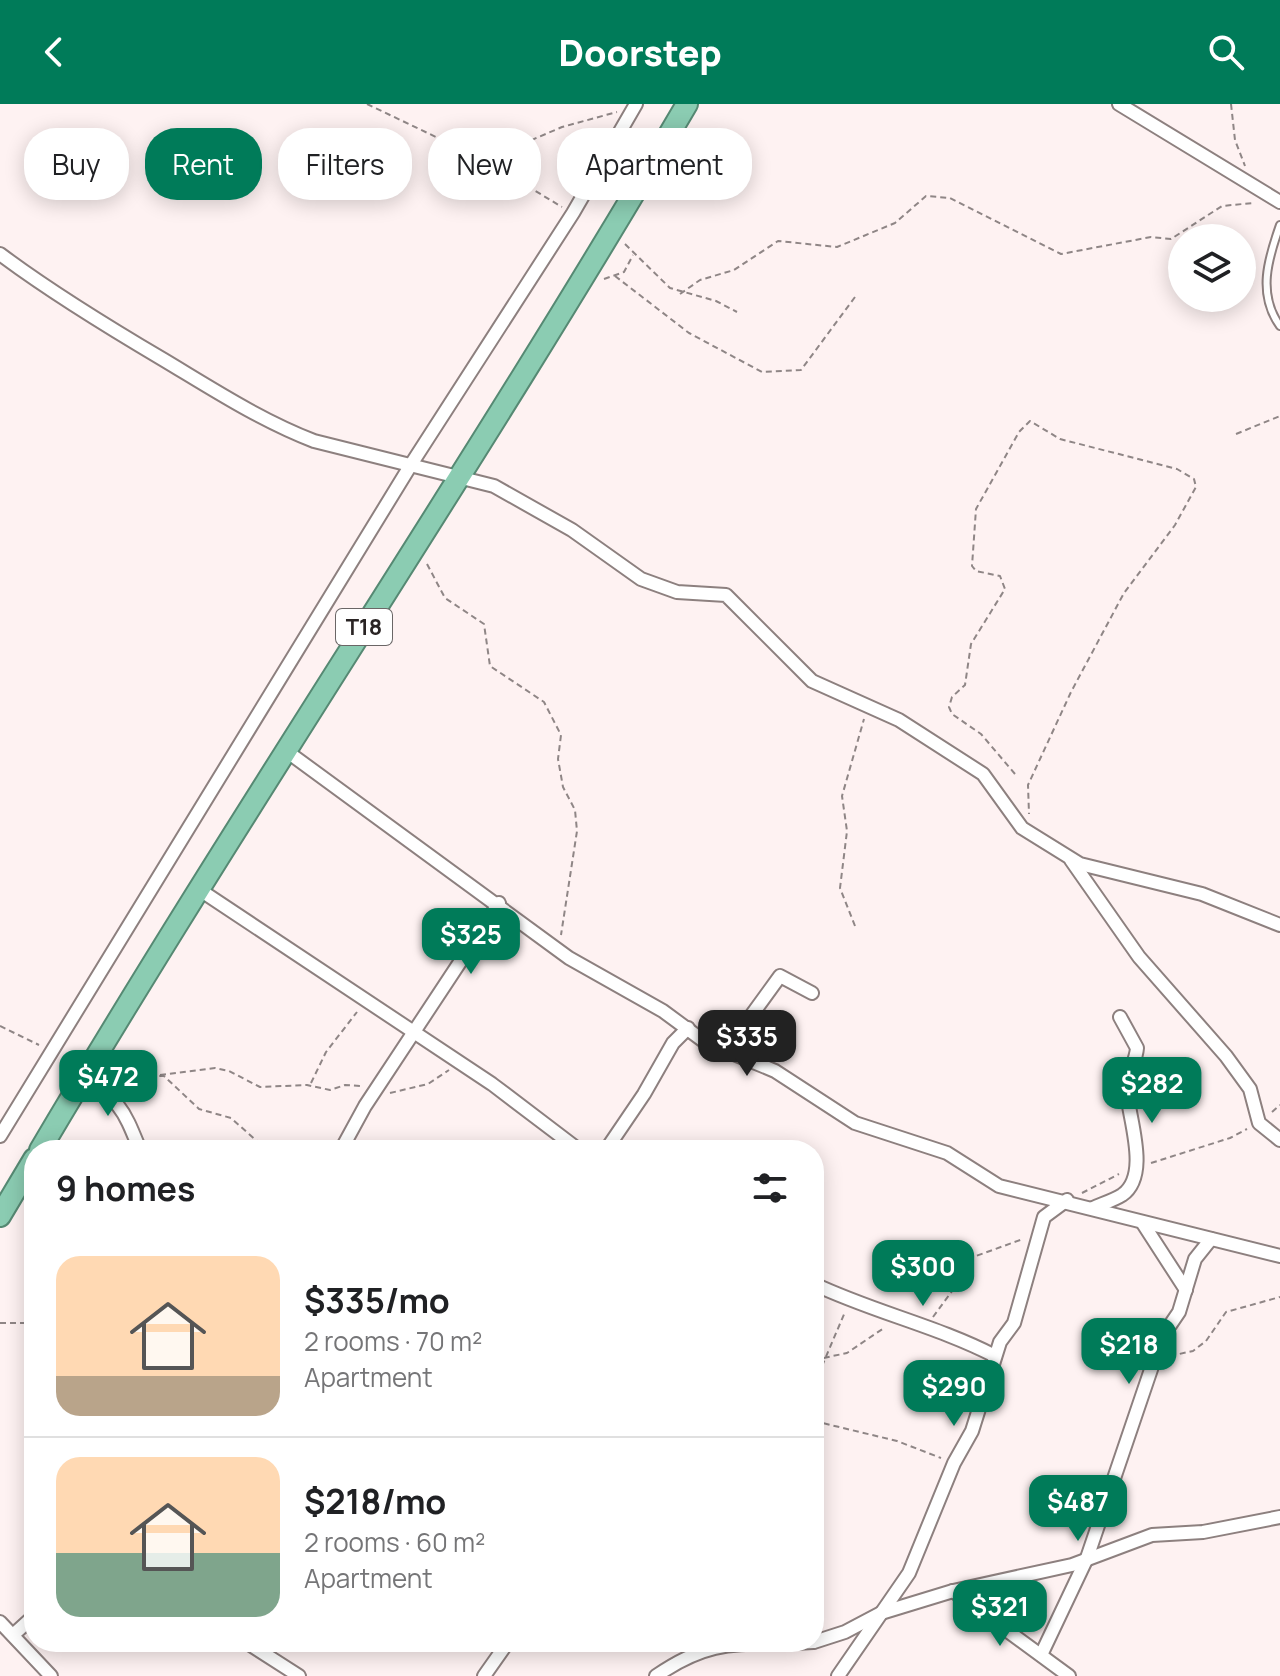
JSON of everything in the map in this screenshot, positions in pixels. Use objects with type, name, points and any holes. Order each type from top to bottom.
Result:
[{"type":"highway","name":"T18","points":[[46,1140],[197,888],[461,476],[687,104]]},
{"type":"highway","points":[[0,1216],[24,1176]]},
{"type":"street","points":[[1119,104],[1279,201]]},
{"type":"street","points":[[0,1136],[412,463],[573,213],[635,105]]},
{"type":"street","points":[[0,254],[110,329],[251,414],[314,441],[412,463],[504,490],[572,530],[641,579],[677,592],[726,595],[807,678],[899,720],[983,774],[994,783],[1014,818],[1032,835],[1092,870],[1207,896],[1280,925]]},
{"type":"street","points":[[285,750],[499,903],[569,958],[688,1028],[705,1042],[775,1071],[855,1123],[947,1153],[999,1186],[1067,1200],[1280,1256]]},
{"type":"street","points":[[1066,854],[1139,957],[1250,1089],[1259,1123],[1280,1140]]},
{"type":"street","points":[[197,888],[416,1031],[566,1140]]},
{"type":"street","points":[[347,1140],[499,903]]},
{"type":"street","points":[[727,1049],[780,976],[812,993]]},
{"type":"street","points":[[1093,1208],[1123,1194],[1130,1186],[1135,1168],[1133,1118],[1127,1088],[1137,1048],[1120,1017]]},
{"type":"street","points":[[613,1140],[673,1043],[688,1028]]},
{"type":"street","points":[[81,1079],[112,1097],[126,1112],[136,1140]]},
{"type":"street","points":[[838,1676],[909,1573],[954,1463],[972,1431],[995,1356],[1014,1323],[1044,1217],[1067,1200]]},
{"type":"street","points":[[1142,1222],[1186,1290]]},
{"type":"street","points":[[1041,1655],[1087,1558],[1162,1337],[1179,1312],[1195,1259],[1211,1239]]},
{"type":"street","points":[[824,1288],[896,1319],[963,1339],[995,1356]]},
{"type":"street","points":[[824,1639],[845,1632],[881,1613],[953,1591],[1087,1558],[1152,1535],[1203,1532],[1280,1517]]},
{"type":"street","points":[[953,1591],[1069,1676]]},
{"type":"street","points":[[0,1622],[24,1647]]},
{"type":"street","points":[[13,1635],[24,1625]]},
{"type":"street","points":[[29,1652],[51,1676]]},
{"type":"street","points":[[262,1652],[299,1676]]},
{"type":"street","points":[[484,1676],[501,1652]]},
{"type":"street","points":[[656,1676],[697,1652]]},
{"type":"lane","points":[[1280,225],[1266,281],[1270,312],[1280,326]]},
{"type":"path","points":[[367,104],[428,133]]},
{"type":"path","points":[[1231,104],[1235,140],[1253,185]]},
{"type":"path","points":[[541,136],[635,105]]},
{"type":"path","points":[[541,194],[573,213]]},
{"type":"path","points":[[680,294],[700,280],[734,270],[778,241],[837,247],[895,223],[926,196],[950,198],[1061,254],[1151,237],[1171,239],[1222,206],[1279,201]]},
{"type":"path","points":[[612,231],[680,294],[716,301],[737,312]]},
{"type":"path","points":[[577,289],[624,272],[634,253]]},
{"type":"path","points":[[615,276],[689,333],[771,374],[801,370],[855,297]]},
{"type":"path","points":[[1236,434],[1280,416]]},
{"type":"path","points":[[1015,774],[981,734],[952,714],[949,707],[952,697],[965,685],[971,644],[1005,589],[1000,576],[976,571],[972,566],[976,509],[1019,432],[1030,421],[1060,439],[1177,469],[1194,479],[1196,487],[1175,525],[1124,593],[1058,720],[1028,785],[1026,798],[1032,835]]},
{"type":"path","points":[[420,540],[428,569],[445,598],[484,624],[490,666],[544,702],[560,731],[558,759],[563,787],[575,810],[577,831],[560,930],[569,958]]},
{"type":"path","points":[[855,926],[840,888],[847,831],[842,796],[868,706]]},
{"type":"path","points":[[310,1085],[326,1052],[369,1000]]},
{"type":"path","points":[[0,1026],[55,1050]]},
{"type":"path","points":[[112,1097],[160,1075],[215,1068],[229,1071],[260,1087],[310,1085],[330,1090],[345,1085],[398,1093],[428,1084],[446,1074],[455,1062]]},
{"type":"path","points":[[160,1075],[199,1109],[236,1121],[256,1140]]},
{"type":"path","points":[[1067,1200],[1135,1168],[1230,1138],[1259,1123]]},
{"type":"path","points":[[926,1328],[955,1287],[962,1261],[1025,1238]]},
{"type":"path","points":[[1151,1373],[1169,1357],[1193,1351],[1206,1341],[1226,1312],[1280,1297]]},
{"type":"path","points":[[824,1364],[849,1299]]},
{"type":"path","points":[[826,1358],[847,1353],[896,1319]]},
{"type":"path","points":[[0,1323],[24,1323]]},
{"type":"path","points":[[824,1423],[897,1441],[954,1463]]}]
